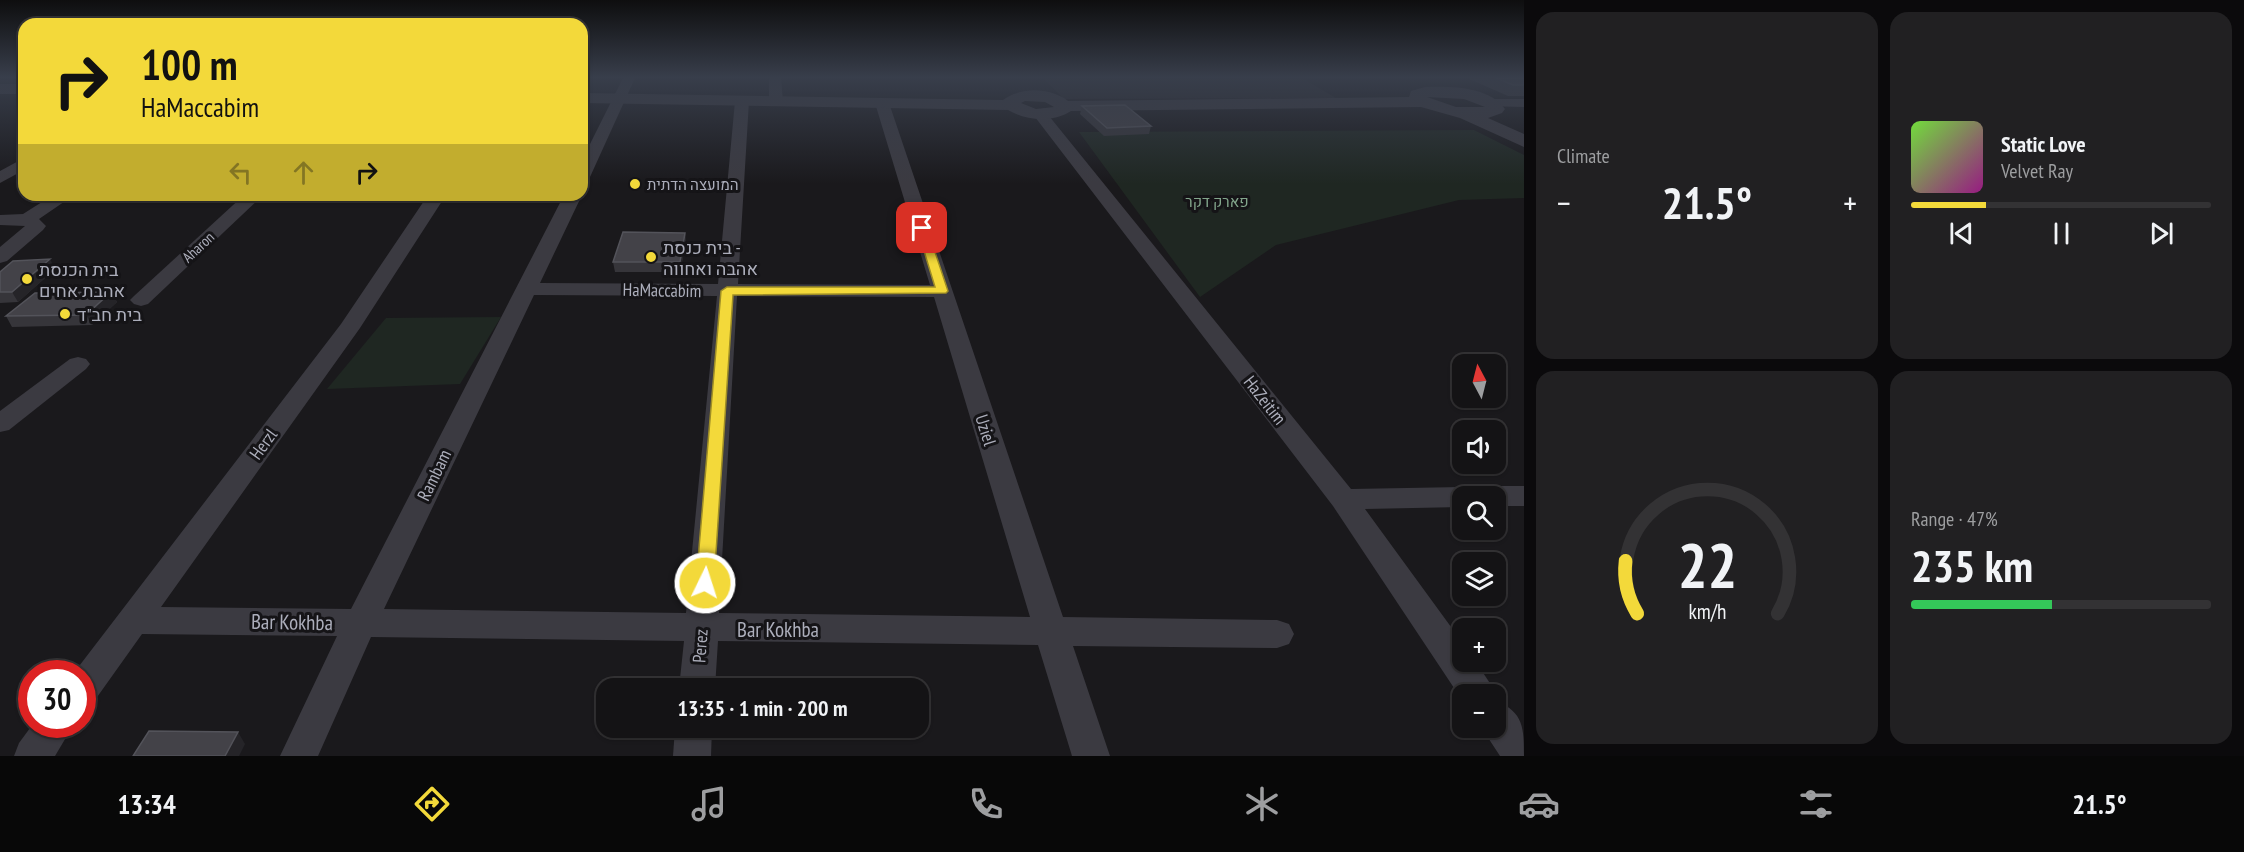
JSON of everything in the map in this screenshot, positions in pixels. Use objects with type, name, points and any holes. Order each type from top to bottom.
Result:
[{"type":"street","points":[[588,165],[614,113]]},
{"type":"street","name":"Perez","points":[[698,678],[741,113]]},
{"type":"street","name":"Uziel","points":[[885,113],[1091,756]]},
{"type":"street","name":"HaZeitim","points":[[1040,113],[1343,499],[1472,684]]},
{"type":"street","points":[[1463,113],[1524,141]]},
{"type":"street","points":[[1497,113],[1524,132]]},
{"type":"street","points":[[0,178],[18,167]]},
{"type":"street","points":[[0,220],[27,219],[56,201]]},
{"type":"street","name":"Aharon","points":[[141,300],[248,201]]},
{"type":"street","name":"Herzl","points":[[96,670],[349,328],[433,201]]},
{"type":"street","name":"Rambam","points":[[299,756],[361,622],[570,201]]},
{"type":"street","points":[[0,257],[37,226],[27,219]]},
{"type":"street","name":"HaMaccabim","points":[[526,289],[942,291]]},
{"type":"street","points":[[0,424],[78,364]]},
{"type":"street","points":[[1506,496],[1524,496]]},
{"type":"street","points":[[1343,499],[1452,497]]},
{"type":"street","name":"Bar Kokhba","points":[[134,620],[1277,634]]},
{"type":"street","points":[[1506,733],[1522,756]]},
{"type":"street","points":[[33,756],[46,738]]},
{"type":"street","points":[[692,756],[693,738]]},
{"type":"green space","name":"פארק דקר","points":[[1474,130],[1524,155],[1524,198],[1459,200],[1276,245],[1200,297],[1079,132]]},
{"type":"green space","points":[[501,317],[460,384],[327,389],[386,318]]},
{"type":"building","points":[[1090,113],[1135,113],[1151,126],[1107,128]]},
{"type":"building","name":"בית כנסת - אהבה ואחווה","points":[[623,232],[685,233],[680,262],[613,262]]},
{"type":"building","points":[[50,259],[12,292],[0,292],[0,272],[13,261]]},
{"type":"building","points":[[111,292],[86,315],[6,316],[35,293]]},
{"type":"building","points":[[149,731],[238,732],[225,756],[133,756]]},
{"type":"place","name":"המועצה הדתית","points":[[635,184]]},
{"type":"place","name":"בית כנסת - אהבה ואחווה","points":[[651,257]]},
{"type":"place","name":"בית הכנסת אהבת אחים","points":[[27,279]]},
{"type":"place","name":"בית חב\"ד","points":[[65,314]]},
{"type":"route","points":[[705,583],[727,291],[942,291],[922,228]]}]
